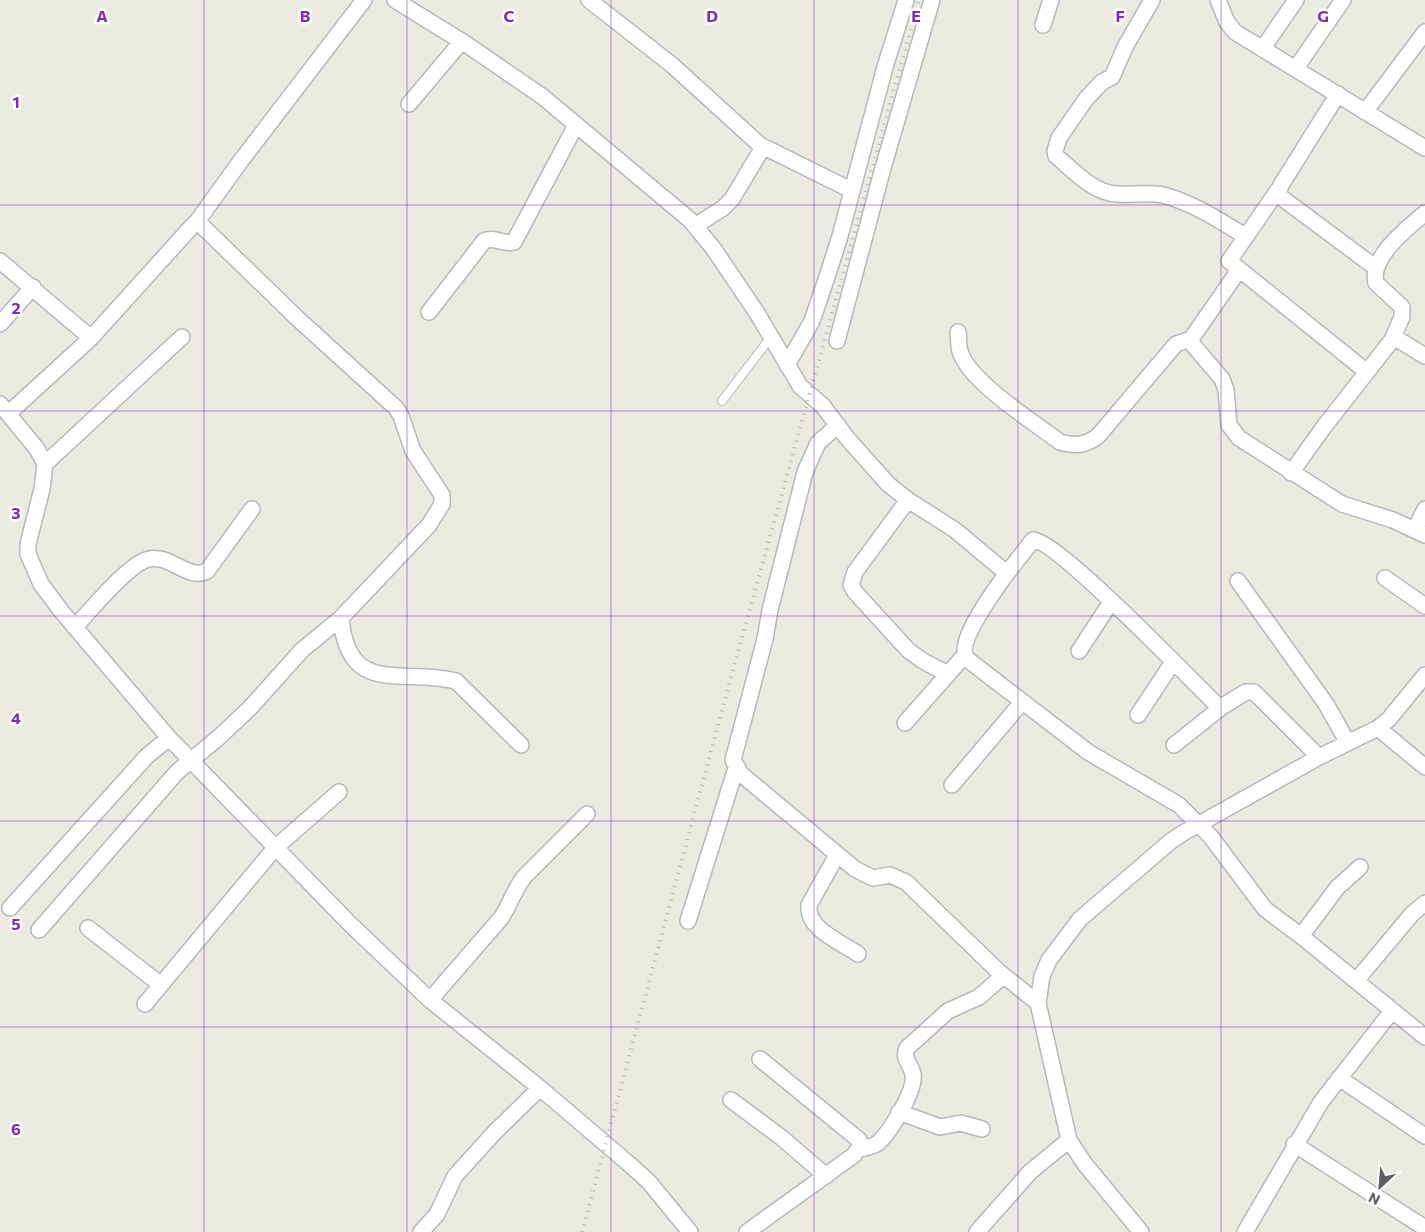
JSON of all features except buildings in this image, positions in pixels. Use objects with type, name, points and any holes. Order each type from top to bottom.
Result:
[{"type":"street","points":[[364,0],[196,222],[91,338],[5,409],[37,449],[45,464],[42,489],[28,544],[28,554],[40,584],[75,627],[170,738],[275,848],[350,924],[430,1000],[540,1088],[649,1182],[690,1232]]},
{"type":"street","points":[[395,0],[462,41],[543,97],[695,226],[718,256],[771,337],[800,386],[822,406],[872,467],[908,500],[971,543],[1002,569],[1004,577]]},
{"type":"street","points":[[589,0],[672,65],[763,147],[851,190]]},
{"type":"street","points":[[786,365],[812,321],[840,236],[885,67],[906,0]]},
{"type":"street","points":[[837,342],[883,168],[932,0]]},
{"type":"street","points":[[1043,25],[1051,0]]},
{"type":"street","points":[[1152,0],[1125,47],[1112,77],[1100,84],[1086,99],[1059,138],[1055,151],[1056,156],[1089,184],[1101,191],[1114,194],[1160,195],[1183,201],[1245,236]]},
{"type":"street","points":[[1218,0],[1230,28],[1425,148]]},
{"type":"street","points":[[1263,48],[1296,0]]},
{"type":"street","points":[[1296,68],[1343,0]]},
{"type":"street","points":[[1365,112],[1425,32]]},
{"type":"street","points":[[410,104],[462,41]]},
{"type":"street","points":[[1338,94],[1278,190],[1245,236],[1230,261],[1367,372]]},
{"type":"street","points":[[429,312],[484,241],[491,239],[507,243],[514,242],[576,125]]},
{"type":"street","points":[[695,226],[723,208],[732,199],[763,147]]},
{"type":"street","points":[[1278,190],[1278,195],[1283,200],[1376,268]]},
{"type":"street","points":[[1291,473],[1394,337],[1402,317],[1402,307],[1376,283],[1376,268],[1380,259],[1394,242],[1425,213]]},
{"type":"street","points":[[39,930],[166,783],[191,758],[218,738],[250,708],[302,650],[341,618],[430,525],[442,504],[442,495],[413,451],[401,416],[396,408],[292,314],[206,227],[196,222]]},
{"type":"street","points":[[0,261],[91,338]]},
{"type":"street","points":[[958,332],[960,351],[972,372],[1060,442],[1082,445],[1098,436],[1176,344],[1191,339],[1239,270]]},
{"type":"street","points":[[0,324],[33,287]]},
{"type":"street","points":[[45,464],[182,337]]},
{"type":"street","points":[[1394,337],[1425,356]]},
{"type":"street","points":[[1191,339],[1193,346],[1222,379],[1226,390],[1228,417],[1232,431],[1253,449],[1342,504],[1393,520],[1420,532],[1425,509]]},
{"type":"street","points":[[838,425],[818,443],[805,472],[770,610],[765,639],[733,760],[736,768],[837,855],[866,876],[881,878],[890,875],[906,882],[1003,976],[1038,1003]]},
{"type":"street","points":[[908,500],[855,572],[851,585],[854,592],[908,650],[948,674]]},
{"type":"street","points":[[75,627],[121,579],[135,566],[147,559],[158,558],[169,561],[194,574],[201,574],[207,571],[252,509]]},
{"type":"street","points":[[905,723],[964,656],[964,648],[972,626],[1004,577],[1031,542],[1037,540],[1055,551],[1111,602],[1216,704],[1223,706]]},
{"type":"street","points":[[1385,578],[1425,606]]},
{"type":"street","points":[[1238,581],[1326,704],[1348,743]]},
{"type":"street","points":[[1079,651],[1111,602]]},
{"type":"street","points":[[341,618],[346,646],[352,658],[362,666],[375,673],[398,677],[443,678],[456,681],[521,745]]},
{"type":"street","points":[[964,656],[1098,759],[1168,797],[1200,825],[1256,901],[1425,1037]]},
{"type":"street","points":[[1138,715],[1173,662]]},
{"type":"street","points":[[1141,1232],[1084,1163],[1069,1140],[1038,1003],[1042,976],[1049,960],[1080,919],[1171,842],[1319,757],[1378,728],[1389,719],[1425,675]]},
{"type":"street","points":[[1174,745],[1223,706],[1246,692],[1254,692],[1319,757]]},
{"type":"street","points":[[952,785],[1022,702]]},
{"type":"street","points":[[1378,728],[1425,767]]},
{"type":"street","points":[[10,908],[147,756],[170,738]]},
{"type":"street","points":[[688,921],[736,768]]},
{"type":"street","points":[[145,1004],[275,848],[339,792]]},
{"type":"street","points":[[430,1000],[501,918],[508,908],[516,888],[524,877],[587,814]]},
{"type":"street","points":[[837,855],[809,905],[808,913],[814,924],[858,954]]},
{"type":"street","points":[[1301,936],[1337,888],[1360,867]]},
{"type":"street","points":[[1356,980],[1412,914],[1425,903]]},
{"type":"street","points":[[88,928],[161,985]]},
{"type":"street","points":[[747,1232],[826,1176],[859,1149],[877,1143],[899,1112],[912,1081],[913,1074],[905,1058],[907,1048],[948,1011],[979,997],[1003,976]]},
{"type":"street","points":[[1245,1232],[1294,1144],[1339,1078],[1392,1011]]},
{"type":"street","points":[[760,1059],[859,1140],[861,1145],[859,1149]]},
{"type":"street","points":[[1339,1078],[1425,1136]]},
{"type":"street","points":[[420,1232],[437,1214],[455,1176],[494,1133],[540,1088]]},
{"type":"street","points":[[731,1100],[782,1138],[826,1176]]},
{"type":"street","points":[[899,1112],[940,1127],[961,1123],[982,1129]]},
{"type":"street","points":[[977,1232],[1030,1172],[1069,1140]]},
{"type":"street","points":[[1294,1144],[1425,1228]]},
{"type":"lane","points":[[722,401],[771,337]]},
{"type":"railway","points":[[582,1232],[728,688],[919,0]]}]
